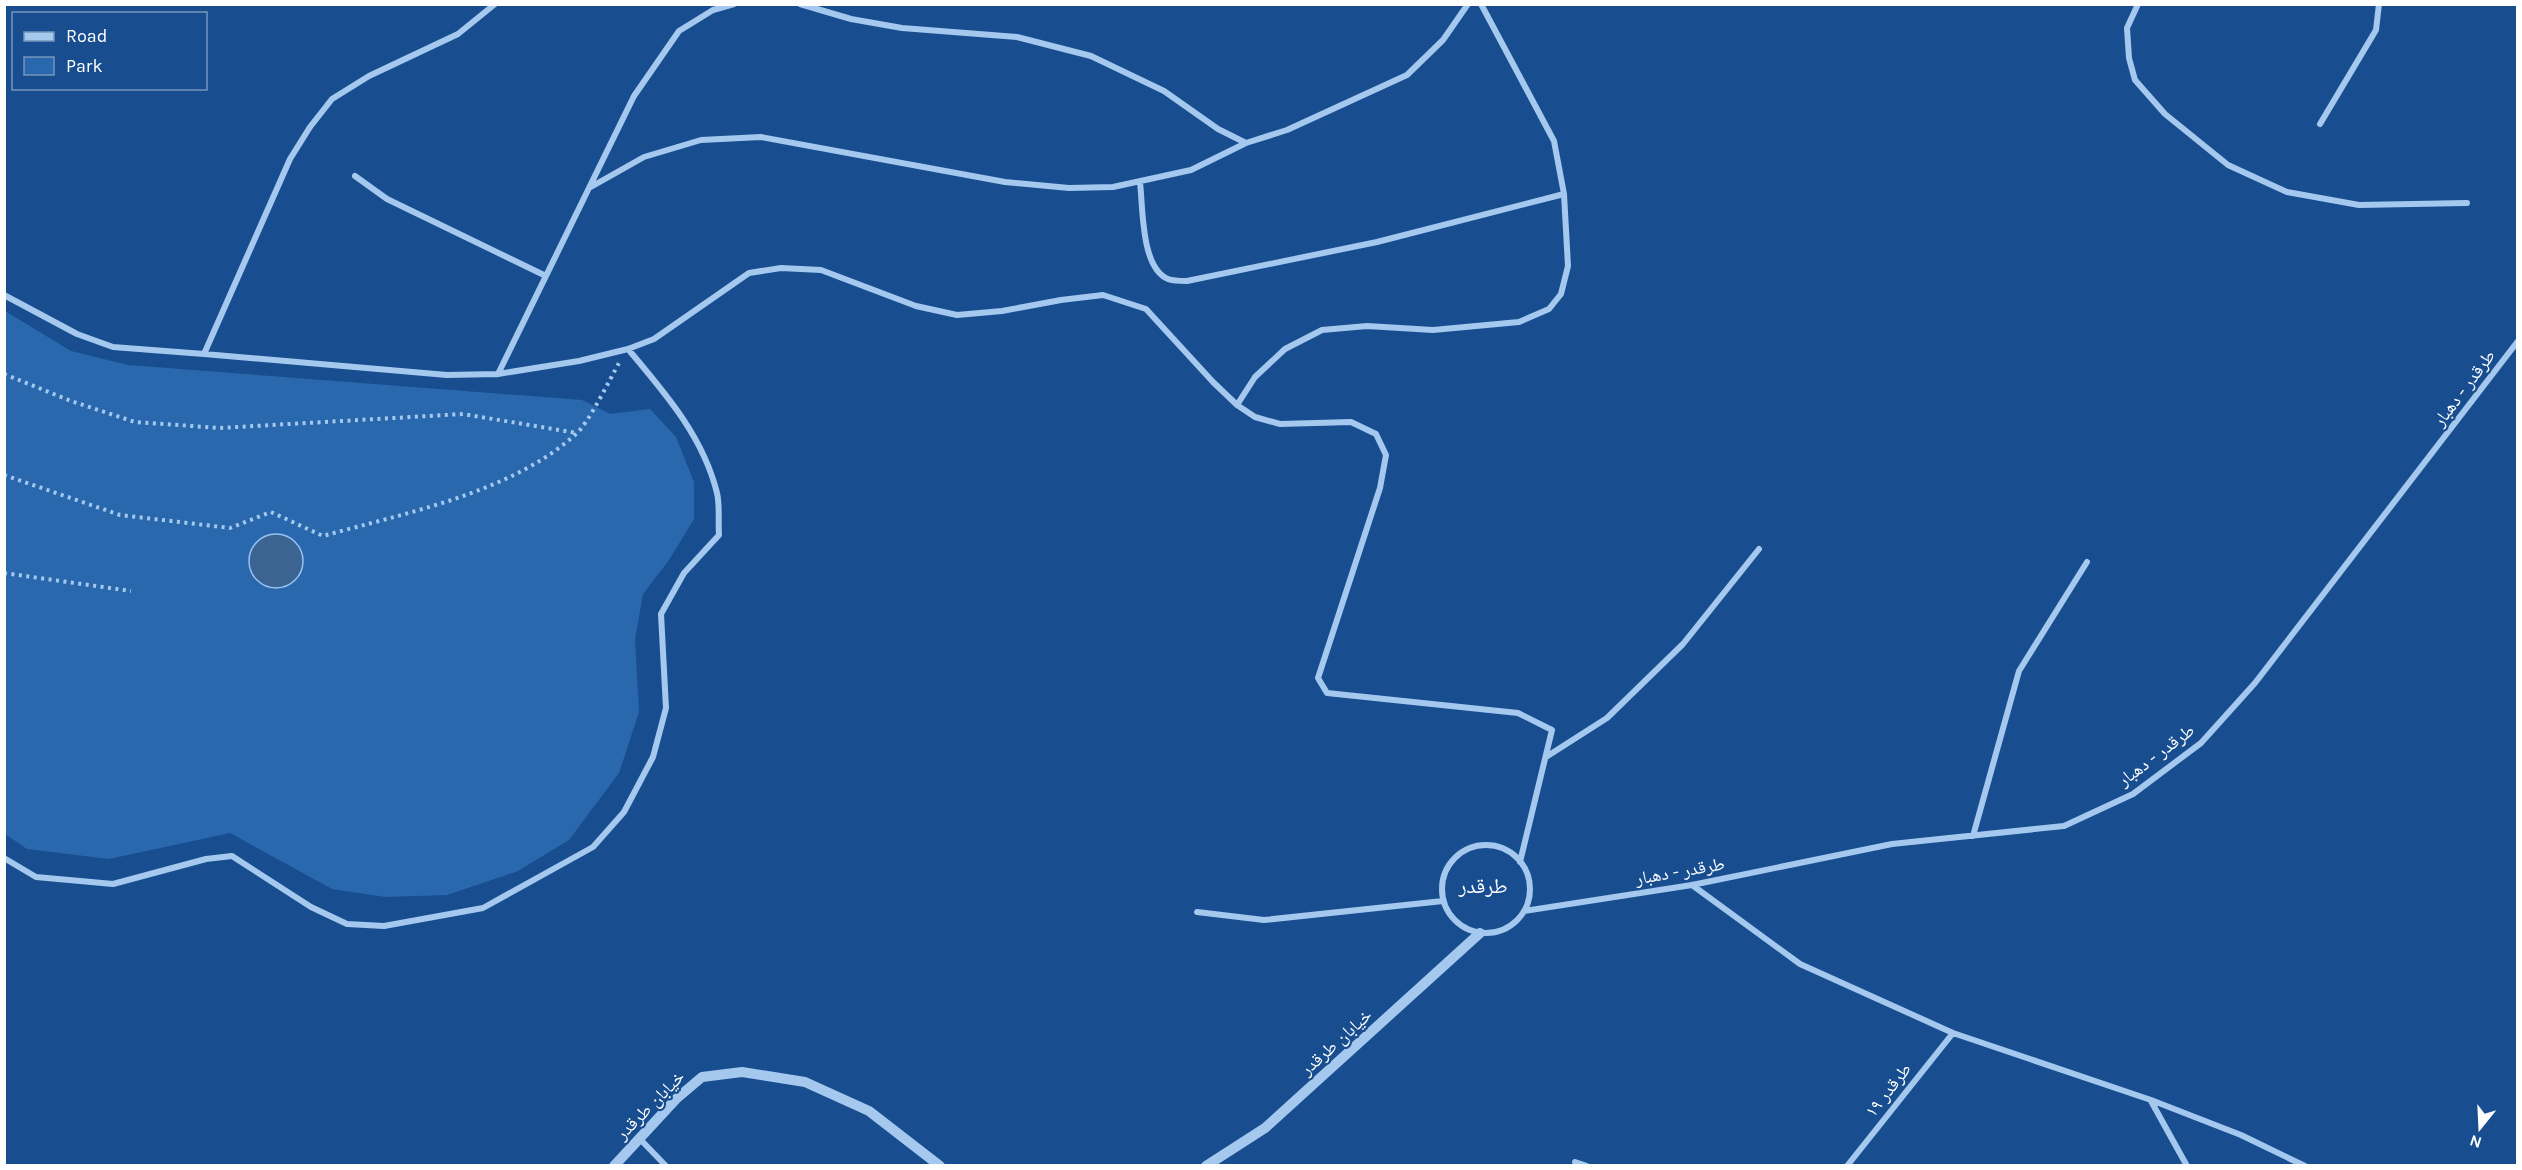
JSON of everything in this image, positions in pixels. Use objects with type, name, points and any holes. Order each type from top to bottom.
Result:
[{"type":"street","points":[[204,354],[290,159],[310,127],[332,99],[369,76],[458,34],[495,4]]},
{"type":"street","points":[[498,374],[634,96],[679,31],[713,10],[734,4]]},
{"type":"street","points":[[800,4],[851,19],[902,28],[1017,37],[1091,56],[1164,91],[1218,129],[1246,143]]},
{"type":"street","points":[[589,188],[644,157],[701,140],[760,137],[1005,182],[1069,188],[1113,187],[1140,182],[1191,170],[1246,143],[1287,130],[1407,75],[1443,40],[1468,4]]},
{"type":"street","points":[[1237,405],[1256,377],[1285,349],[1322,330],[1367,326],[1433,330],[1519,322],[1549,309],[1561,294],[1568,266],[1564,194],[1554,141],[1481,4]]},
{"type":"street","points":[[2138,4],[2127,28],[2129,58],[2135,80],[2165,114],[2228,165],[2287,192],[2359,205],[2467,203]]},
{"type":"street","points":[[2320,124],[2376,30],[2379,4]]},
{"type":"street","points":[[355,176],[387,199],[546,276]]},
{"type":"street","points":[[1140,182],[1147,248],[1153,267],[1167,278],[1187,281],[1377,242],[1564,194]]},
{"type":"street","points":[[4,295],[77,333],[113,347],[447,375],[498,374],[579,361],[628,349],[654,339],[749,273],[781,268],[821,270],[916,306],[957,315],[1002,311],[1103,295],[1146,309],[1237,405],[1255,417],[1280,424],[1351,422],[1376,434],[1386,455],[1380,489],[1318,678],[1327,693],[1518,713],[1552,730],[1520,861]]},
{"type":"street","name":"طرقدر - دهبار","points":[[1524,910],[1692,885],[1892,844],[2064,826],[2133,794],[2201,743],[2255,683],[2517,341]]},
{"type":"street","points":[[4,858],[36,877],[113,884],[206,860],[232,856],[311,907],[346,924],[384,926],[483,908],[593,847],[624,812],[653,757],[666,708],[661,615],[684,573],[719,535],[718,495],[702,450],[675,405],[628,349]]},
{"type":"street","points":[[1546,757],[1607,718],[1683,644],[1759,549]]},
{"type":"street","points":[[1973,836],[2019,671],[2087,562]]},
{"type":"street","points":[[1491,845],[1507,850],[1520,861],[1528,877],[1530,894],[1524,910],[1513,924],[1498,931],[1480,933],[1464,928],[1451,916],[1443,901],[1442,884],[1447,867],[1458,854],[1473,846],[1491,845]]},
{"type":"street","points":[[1692,885],[1800,964],[1953,1032],[2151,1100],[2241,1135],[2305,1166]]},
{"type":"street","points":[[1197,912],[1264,920],[1443,901]]},
{"type":"street","name":"خیابان طرقدر","points":[[1206,1166],[1265,1128],[1480,933]]},
{"type":"street","name":"طرقدر ۱۹","points":[[1848,1166],[1953,1032]]},
{"type":"street","name":"خیابان طرقدر","points":[[614,1166],[676,1099],[702,1077],[742,1072],[805,1082],[869,1111],[940,1166]]},
{"type":"street","points":[[2151,1100],[2187,1166]]},
{"type":"street","points":[[639,1138],[666,1166]]},
{"type":"street","points":[[1575,1162],[1587,1166]]},
{"type":"path","points":[[4,476],[120,514],[230,528],[271,512],[323,536],[458,499],[532,465],[578,433],[628,349]]},
{"type":"path","points":[[4,374],[71,401],[135,422],[220,428],[463,414],[578,433]]},
{"type":"path","points":[[4,573],[131,591]]},
{"type":"green space","points":[[5,311],[71,351],[128,365],[582,400],[610,414],[650,409],[676,437],[694,482],[694,519],[669,560],[643,594],[635,639],[639,712],[619,773],[569,840],[518,871],[447,895],[385,897],[332,889],[230,833],[109,859],[27,849],[5,834]]},
{"type":"shaded area","points":[[271,534],[281,534],[295,542],[301,551],[303,561],[301,571],[295,580],[281,588],[271,588],[254,576],[249,566],[249,556],[261,539]]},
{"type":"district","name":"طرقدر","points":[[1483,886]]}]
